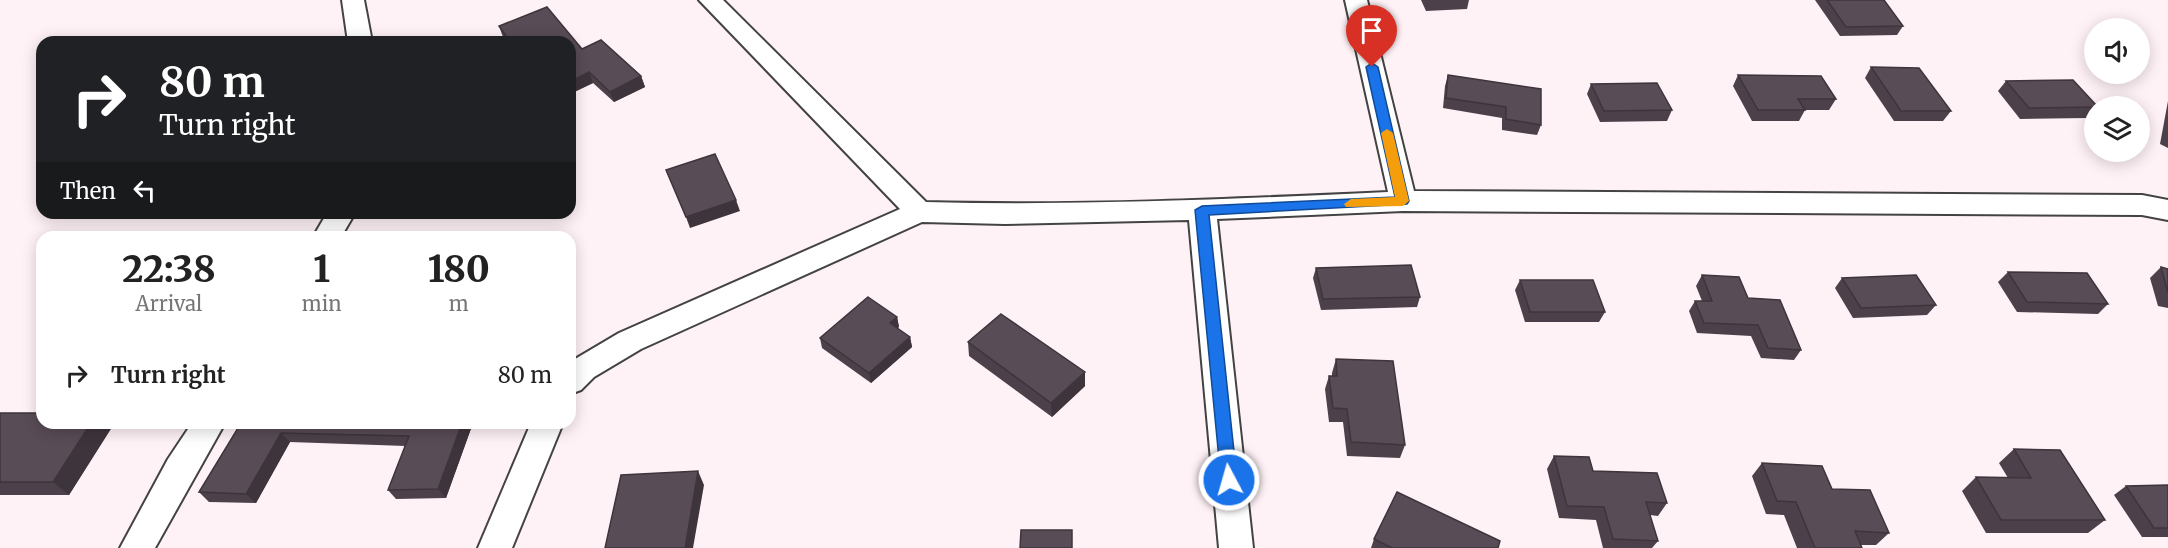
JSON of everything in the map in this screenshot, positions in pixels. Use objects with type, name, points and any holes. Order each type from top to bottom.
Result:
[{"type":"street","points":[[353,0],[359,36]]},
{"type":"street","points":[[710,0],[919,212]]},
{"type":"street","points":[[1356,0],[1403,201]]},
{"type":"street","points":[[576,375],[584,368],[630,341],[919,212],[1005,214],[1202,210],[1403,201],[2142,205],[2168,210]]},
{"type":"street","points":[[1202,210],[1236,548]]},
{"type":"street","points":[[137,548],[180,469],[205,429]]},
{"type":"street","points":[[495,548],[545,429]]},
{"type":"building","points":[[1827,0],[1884,0],[1903,26],[1846,27]]},
{"type":"building","points":[[547,7],[571,36],[506,36],[499,26]]},
{"type":"building","points":[[601,40],[641,76],[610,92],[589,72],[576,79],[576,42],[582,49]]},
{"type":"building","points":[[1871,67],[1919,68],[1951,111],[1901,111]]},
{"type":"building","points":[[1448,75],[1541,89],[1541,125],[1506,119],[1506,107],[1446,98]]},
{"type":"building","points":[[1738,75],[1821,76],[1836,99],[1798,99],[1805,110],[1758,110]]},
{"type":"building","points":[[2073,80],[2088,96],[2084,96],[2084,107],[2029,108],[2006,81]]},
{"type":"building","points":[[1657,83],[1672,110],[1604,111],[1591,84]]},
{"type":"building","points":[[715,154],[736,200],[686,217],[666,170]]},
{"type":"building","points":[[1411,265],[1420,297],[1323,299],[1316,268]]},
{"type":"building","points":[[2161,267],[2168,269],[2168,293]]},
{"type":"building","points":[[2008,272],[2087,273],[2108,304],[2027,302]]},
{"type":"building","points":[[1702,275],[1739,277],[1748,298],[1780,300],[1801,350],[1768,348],[1758,325],[1704,323],[1695,301],[1712,301]]},
{"type":"building","points":[[1916,275],[1936,305],[1861,308],[1842,278]]},
{"type":"building","points":[[1520,280],[1593,280],[1605,312],[1530,312]]},
{"type":"building","points":[[868,297],[897,317],[890,323],[910,337],[869,373],[820,338]]},
{"type":"building","points":[[1001,314],[1085,372],[1051,403],[968,342]]},
{"type":"building","points":[[1336,359],[1393,361],[1405,445],[1351,442],[1347,409],[1333,408],[1329,376],[1337,376]]},
{"type":"building","points":[[0,413],[36,413],[36,429],[87,429],[53,482],[0,482]]},
{"type":"building","points":[[237,429],[460,429],[438,489],[388,490],[409,436],[281,433],[246,494],[199,492]]},
{"type":"building","points":[[2014,449],[2060,450],[2105,520],[2001,520],[1976,477],[2031,478]]},
{"type":"building","points":[[1554,456],[1589,457],[1593,471],[1657,473],[1667,503],[1646,502],[1658,541],[1613,539],[1604,507],[1567,506]]},
{"type":"building","points":[[1762,463],[1822,466],[1832,489],[1870,490],[1889,533],[1855,531],[1862,548],[1815,548],[1796,502],[1777,501]]},
{"type":"building","points":[[698,471],[685,548],[605,548],[621,475]]},
{"type":"building","points":[[2168,485],[2168,528],[2154,528],[2126,486]]},
{"type":"building","points":[[1397,492],[1500,541],[1498,548],[1392,548],[1374,539]]},
{"type":"building","points":[[1021,530],[1072,530],[1072,548],[1020,548]]},
{"type":"slow traffic","points":[[1351,204],[1403,201],[1387,133]]},
{"type":"route","points":[[1229,480],[1202,210],[1403,201],[1372,67]]}]
